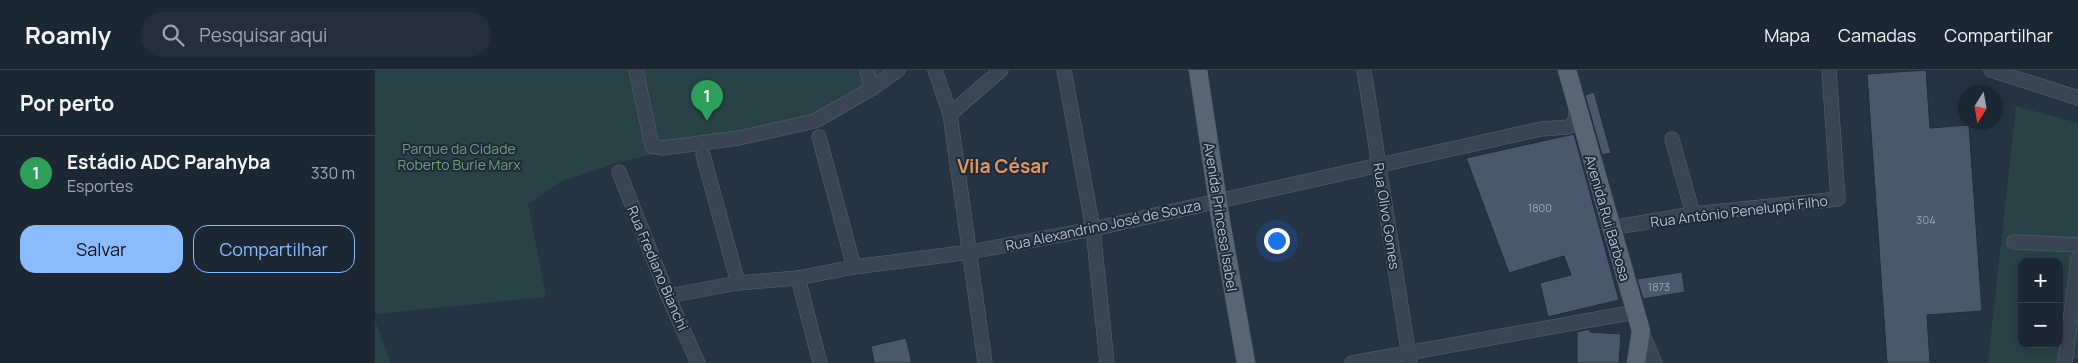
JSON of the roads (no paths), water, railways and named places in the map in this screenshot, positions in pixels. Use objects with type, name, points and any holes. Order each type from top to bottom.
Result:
[{"type":"main road","name":"Avenida Princesa Isabel","points":[[1198,70],[1246,363]]},
{"type":"main road","name":"Avenida Rui Barbosa","points":[[1567,70],[1641,331]]},
{"type":"main road","points":[[1636,363],[1641,331]]},
{"type":"street","points":[[636,70],[652,146],[663,148],[739,138],[815,121],[871,89],[898,70]]},
{"type":"street","points":[[867,70],[871,89]]},
{"type":"street","points":[[935,70],[949,114],[985,363]]},
{"type":"street","points":[[949,114],[1001,70]]},
{"type":"street","points":[[1064,70],[1093,229],[1107,363]]},
{"type":"street","name":"Rua Olivo Gomes","points":[[1364,70],[1410,358]]},
{"type":"street","name":"Rua Antônio Peneluppi Filho","points":[[1611,228],[1693,214],[1838,199],[1829,70]]},
{"type":"street","points":[[1991,70],[2078,98]]},
{"type":"street","name":"Rua Alexandrino José de Souza","points":[[668,296],[738,283],[798,278],[855,267],[970,252],[1093,229],[1379,163],[1541,129],[1568,127],[1574,124],[1577,106]]},
{"type":"street","points":[[819,137],[855,267]]},
{"type":"street","points":[[1672,139],[1693,214]]},
{"type":"street","points":[[703,155],[738,283]]},
{"type":"street","name":"Rua Frediano Bianchi","points":[[619,172],[668,296],[698,363]]},
{"type":"street","points":[[2014,242],[2078,245]]},
{"type":"street","points":[[2070,361],[2078,259]]},
{"type":"street","points":[[798,278],[820,363]]},
{"type":"street","points":[[1352,363],[1410,358],[1635,312]]},
{"type":"street","name":"Avenida Rui Barbosa","points":[[1641,331],[1655,363]]},
{"type":"place","name":"Estádio ADC Parahyba","points":[[707,121]]},
{"type":"district","name":"Vila César","points":[[1003,166]]},
{"type":"park label","name":"Parque da Cidade Roberto Burle Marx","points":[[459,156]]}]
